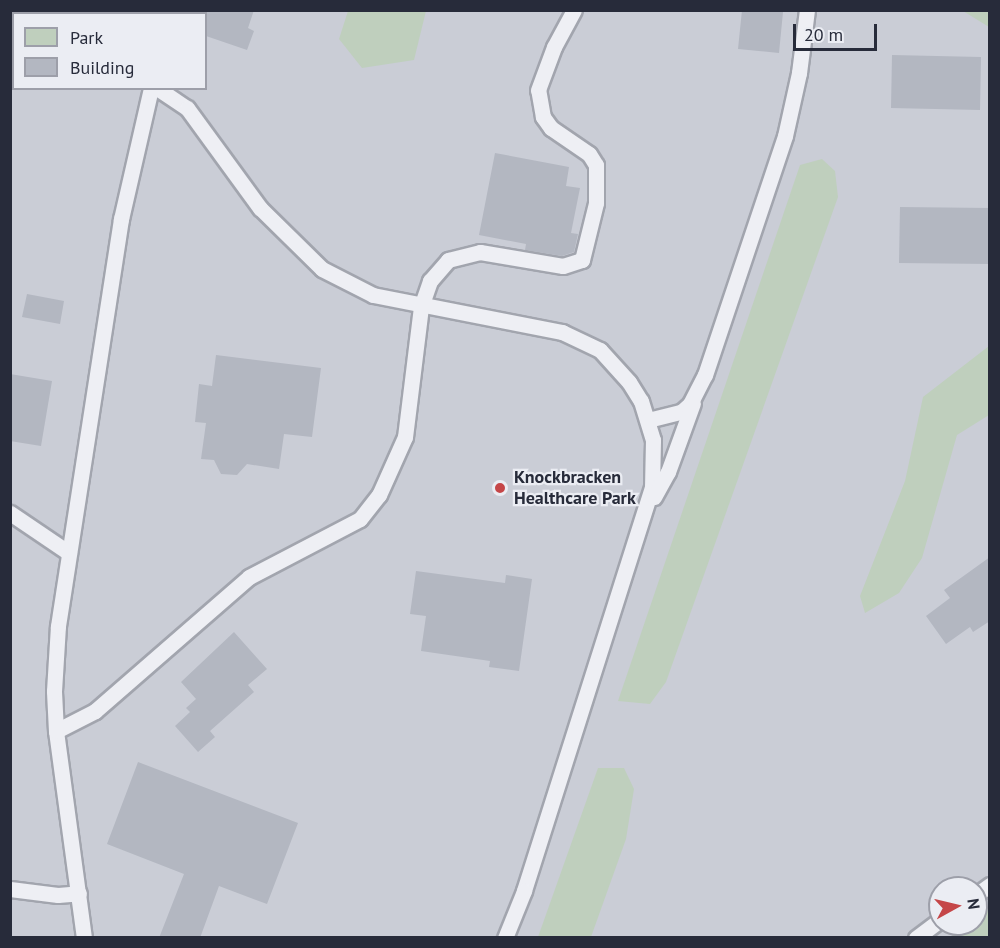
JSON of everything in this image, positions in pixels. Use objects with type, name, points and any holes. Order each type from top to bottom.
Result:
[{"type":"lane","points":[[56,731],[95,711],[249,577],[360,519],[379,495],[405,437],[421,307],[439,270],[464,254],[495,252],[570,266],[586,254],[599,183],[596,165],[589,154],[550,128],[543,117],[538,90],[546,64],[574,10]]},
{"type":"lane","points":[[645,513],[668,472],[785,136],[800,73],[807,10]]},
{"type":"lane","points":[[84,938],[56,731],[54,691],[58,626],[121,219],[151,90]]},
{"type":"lane","points":[[161,90],[187,108],[260,208],[322,268],[373,295],[421,307],[562,332],[582,341],[600,350],[630,382],[648,420],[655,465],[645,513],[524,891],[505,938]]},
{"type":"lane","points":[[648,420],[673,417],[696,394]]},
{"type":"lane","points":[[10,513],[69,553]]},
{"type":"lane","points":[[10,889],[58,895],[79,893]]},
{"type":"shaded area","name":"Knockbracken Healthcare Park","points":[[11,11],[989,11],[989,937],[11,937]]},
{"type":"green space","points":[[348,11],[426,11],[414,60],[362,68],[339,39]]},
{"type":"green space","points":[[963,11],[989,11],[989,27]]},
{"type":"green space","points":[[822,159],[835,171],[838,197],[666,682],[650,704],[618,701],[800,165]]},
{"type":"green space","points":[[989,346],[989,415],[957,435],[922,558],[899,593],[865,613],[860,596],[905,481],[923,397]]},
{"type":"green space","points":[[598,768],[624,768],[634,789],[626,839],[591,937],[538,937]]},
{"type":"green space","points":[[988,910],[989,937],[950,937],[988,936]]},
{"type":"building","points":[[206,10],[254,10],[248,28],[254,31],[247,50],[207,36]]},
{"type":"building","points":[[742,10],[783,12],[779,53],[738,49]]},
{"type":"building","points":[[892,55],[981,57],[980,110],[891,108]]},
{"type":"building","points":[[495,153],[569,167],[566,186],[580,188],[571,233],[578,234],[574,252],[562,256],[525,250],[526,244],[479,235]]},
{"type":"building","points":[[900,207],[990,208],[990,264],[899,263]]},
{"type":"building","points":[[27,294],[64,301],[60,324],[22,317]]},
{"type":"building","points":[[216,355],[321,368],[312,437],[284,434],[279,469],[247,464],[237,475],[221,474],[214,460],[201,459],[206,423],[195,422],[199,384],[212,386]]},
{"type":"building","points":[[10,374],[52,381],[41,446],[10,441]]},
{"type":"building","points":[[990,557],[990,621],[973,632],[970,627],[946,644],[926,616],[950,598],[944,590]]},
{"type":"building","points":[[416,571],[505,583],[506,575],[532,579],[519,671],[489,667],[490,661],[421,651],[426,616],[410,614]]},
{"type":"building","points":[[234,632],[267,669],[248,685],[254,692],[210,731],[215,737],[198,752],[175,726],[190,712],[186,708],[196,699],[181,682]]},
{"type":"building","points":[[138,762],[298,823],[267,904],[219,886],[200,938],[159,938],[184,874],[107,844]]},
{"type":"place","name":"Knockbracken Healthcare Park","points":[[500,488]]}]
